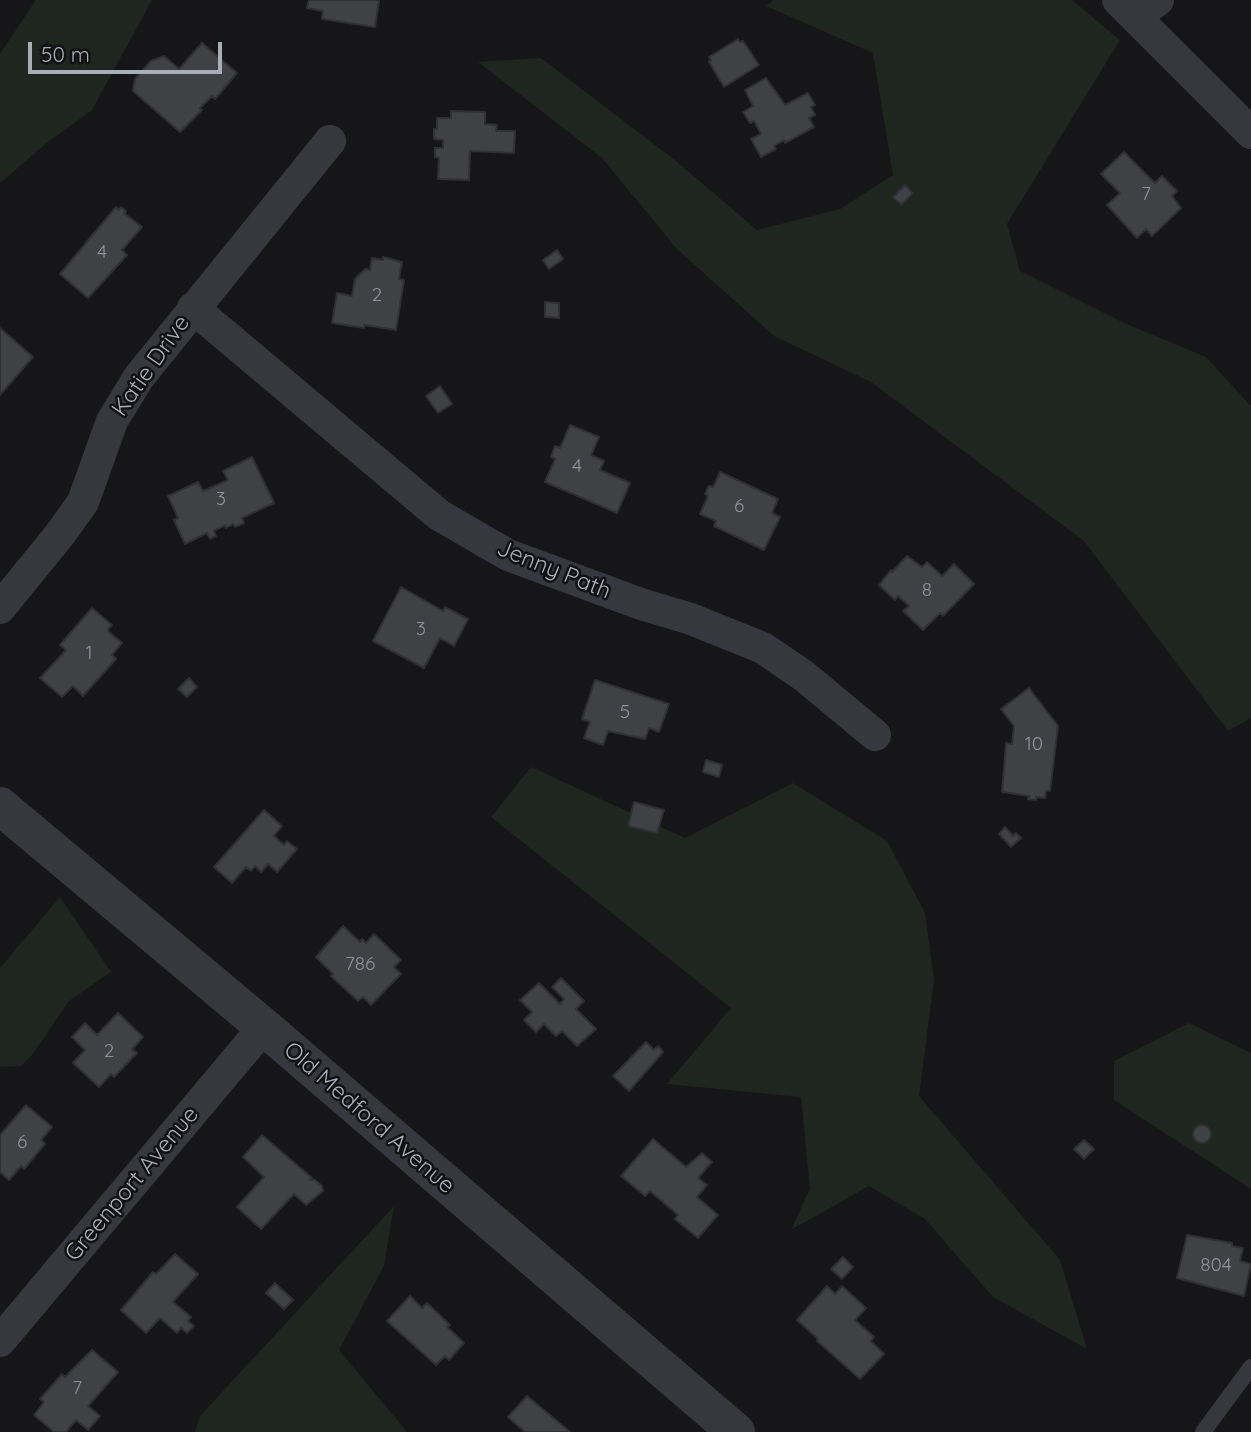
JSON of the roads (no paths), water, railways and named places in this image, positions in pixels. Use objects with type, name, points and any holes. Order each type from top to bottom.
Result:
[{"type":"street","points":[[1137,5],[1251,133]]},
{"type":"street","name":"Katie Drive","points":[[0,607],[83,502],[112,421],[139,377],[330,141]]},
{"type":"street","name":"Jenny Path","points":[[193,308],[439,515],[508,555],[641,604],[691,619],[763,648],[804,676],[874,735]]},
{"type":"street","name":"Old Medford Avenue","points":[[0,806],[264,1027],[736,1432]]},
{"type":"street","name":"Greenport Avenue","points":[[0,1341],[264,1027]]},
{"type":"lane","points":[[1203,1432],[1251,1367]]}]
